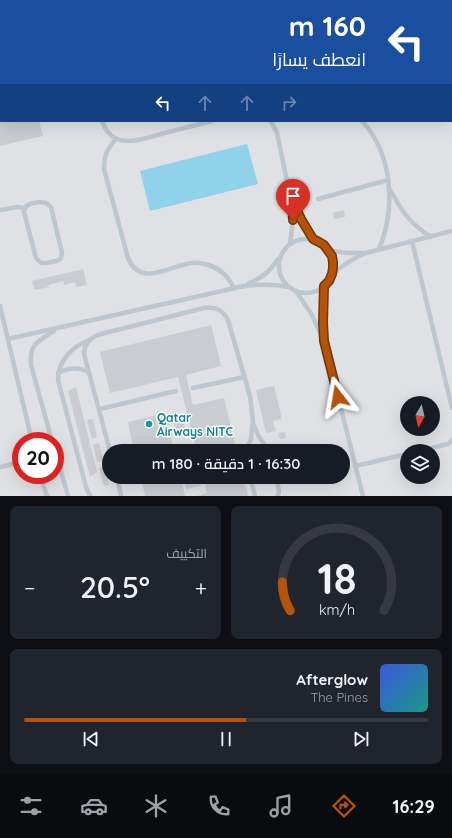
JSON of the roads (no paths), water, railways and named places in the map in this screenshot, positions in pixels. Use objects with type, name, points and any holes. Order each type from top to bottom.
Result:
[{"type":"lane","points":[[102,122],[105,129],[110,135],[116,139],[124,141],[141,139],[208,122]]},
{"type":"lane","points":[[272,122],[277,133],[292,200],[293,220],[290,244]]},
{"type":"lane","points":[[363,122],[373,134],[377,142],[384,161],[389,187],[388,218],[379,249]]},
{"type":"lane","points":[[116,139],[106,152],[104,169],[128,258],[131,264],[141,273],[147,274],[191,263],[209,265],[217,268],[224,274],[234,288]]},
{"type":"lane","points":[[318,199],[388,180]]},
{"type":"lane","points":[[389,187],[404,214],[415,226],[430,237]]},
{"type":"lane","points":[[292,200],[313,239]]},
{"type":"lane","points":[[40,202],[46,203],[51,207],[62,253],[61,258],[57,261],[43,264],[37,260],[24,212],[25,208],[28,204],[40,202]]},
{"type":"lane","points":[[0,210],[17,207],[25,208]]},
{"type":"lane","points":[[328,250],[347,253],[366,252],[452,231]]},
{"type":"lane","points":[[244,286],[264,275],[272,268],[284,249],[290,244],[305,238],[313,239],[319,242],[328,250],[332,256],[332,274],[329,281],[318,290],[311,293],[296,291],[284,281],[280,274],[280,257]]},
{"type":"lane","points":[[412,241],[452,408]]},
{"type":"lane","points":[[332,274],[357,256],[366,252]]},
{"type":"lane","points":[[8,340],[244,286],[262,284],[290,287]]},
{"type":"lane","points":[[324,286],[324,341]]},
{"type":"lane","points":[[296,291],[312,315],[324,341],[363,496]]},
{"type":"lane","points":[[0,306],[30,432]]},
{"type":"lane","points":[[90,496],[86,487],[59,383],[58,373],[60,366],[66,357],[78,346],[96,335],[204,308],[212,308],[221,312],[228,320],[250,396],[256,432],[263,444]]},
{"type":"lane","points":[[50,432],[31,365],[30,356],[34,346],[39,340],[58,328]]},
{"type":"lane","points":[[88,341],[84,354],[108,444]]},
{"type":"lane","points":[[58,373],[67,369],[76,368],[89,372]]},
{"type":"lane","points":[[193,388],[244,377]]},
{"type":"lane","points":[[100,409],[176,391]]},
{"type":"lane","points":[[249,444],[253,421]]},
{"type":"lane","points":[[440,446],[448,444],[452,440]]},
{"type":"lane","points":[[355,466],[400,456]]},
{"type":"lane","points":[[0,467],[12,464]]},
{"type":"lane","points":[[64,482],[68,496]]},
{"type":"lane","points":[[43,484],[47,496]]},
{"type":"lane","points":[[118,484],[121,496]]},
{"type":"lane","points":[[252,484],[255,496]]},
{"type":"lane","points":[[278,484],[279,491],[278,496]]},
{"type":"water","points":[[247,144],[258,184],[150,211],[140,171]]},
{"type":"place","name":"Qatar Airways NITC","points":[[149,424]]}]
